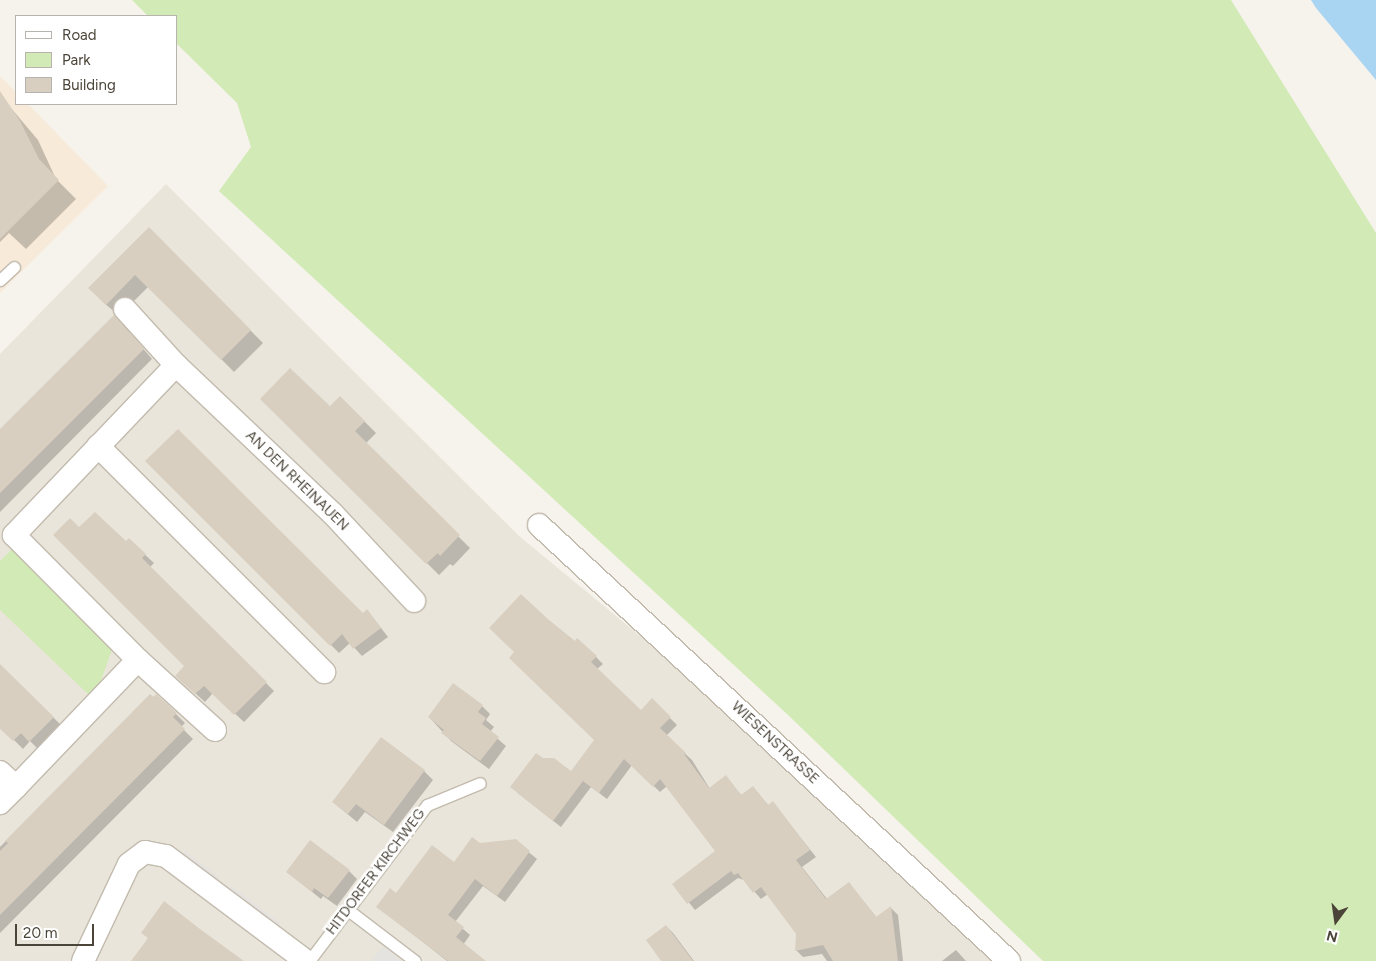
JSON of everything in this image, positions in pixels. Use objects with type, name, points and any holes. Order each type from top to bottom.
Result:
[{"type":"street","name":"AN DEN RHEINAUEN","points":[[126,309],[176,365],[333,514],[414,601]]},
{"type":"street","points":[[176,365],[14,535],[138,660],[215,730]]},
{"type":"street","points":[[98,446],[324,672]]},
{"type":"street","name":"WIESENSTRASSE","points":[[540,525],[1009,961]]},
{"type":"street","points":[[0,803],[138,660]]},
{"type":"street","points":[[0,772],[16,787]]},
{"type":"street","name":"HITDORFER KIRCHWEG","points":[[83,961],[129,864],[145,852],[166,856],[308,961]]},
{"type":"lane","points":[[0,280],[14,267]]},
{"type":"lane","name":"HITDORFER KIRCHWEG","points":[[308,961],[427,805],[480,783]]},
{"type":"lane","points":[[348,910],[415,961]]},
{"type":"shaded area","points":[[0,76],[15,91],[15,105],[29,105],[108,186],[0,293]]},
{"type":"shaded area","points":[[166,184],[519,536],[764,738],[992,961],[0,961],[0,354]]},
{"type":"shaded area","points":[[185,851],[220,878],[215,884],[180,857]]},
{"type":"shaded area","points":[[231,886],[281,923],[276,930],[226,892]]},
{"type":"shaded area","points":[[383,946],[402,961],[371,961]]},
{"type":"green space","points":[[132,0],[1231,0],[1376,233],[1376,961],[1043,961],[787,714],[219,191],[251,147],[237,103],[178,45],[178,15],[147,15]]},
{"type":"green space","points":[[14,547],[105,637],[112,650],[100,683],[89,695],[0,610],[0,561]]},
{"type":"water","points":[[1311,0],[1376,0],[1376,80],[1316,8]]},
{"type":"building","points":[[0,91],[20,121],[39,159],[59,180],[0,239]]},
{"type":"building","points":[[149,227],[251,330],[221,360],[135,275],[106,305],[88,288]]},
{"type":"building","points":[[114,315],[144,349],[0,493],[0,429]]},
{"type":"building","points":[[290,368],[330,406],[340,396],[365,421],[355,431],[460,535],[440,556],[438,553],[426,564],[260,399]]},
{"type":"building","points":[[178,429],[363,613],[367,609],[381,628],[353,649],[342,634],[330,646],[145,461]]},
{"type":"building","points":[[95,512],[126,541],[129,538],[146,554],[142,558],[267,682],[234,715],[204,686],[195,694],[175,676],[184,666],[53,535],[70,518],[79,527]]},
{"type":"building","points":[[521,594],[549,620],[575,641],[577,638],[597,656],[591,662],[641,710],[652,698],[671,717],[660,728],[686,753],[684,754],[709,788],[726,775],[741,795],[753,786],[768,805],[773,801],[810,850],[796,860],[826,899],[849,882],[876,917],[891,906],[898,961],[833,961],[823,945],[795,951],[796,934],[761,887],[753,893],[738,873],[734,875],[731,871],[687,904],[672,884],[715,851],[660,779],[653,787],[624,759],[599,793],[583,781],[553,821],[510,787],[536,753],[543,758],[554,758],[571,771],[594,740],[509,658],[514,652],[489,628]]},
{"type":"building","points":[[0,664],[54,717],[29,742],[21,733],[13,741],[0,729]]},
{"type":"building","points":[[453,683],[483,705],[478,712],[486,718],[482,724],[499,737],[480,761],[441,733],[444,730],[428,717]]},
{"type":"building","points":[[150,694],[154,697],[156,694],[177,713],[173,717],[185,729],[0,915],[0,851],[8,843],[5,841]]},
{"type":"building","points":[[381,737],[425,770],[384,825],[356,804],[348,814],[332,802]]},
{"type":"building","points":[[472,837],[480,843],[516,839],[530,851],[497,896],[475,879],[448,915],[464,927],[456,937],[486,961],[448,961],[376,907],[390,888],[396,893],[432,845],[454,862]]},
{"type":"building","points":[[310,840],[350,870],[328,898],[314,888],[312,892],[286,872]]},
{"type":"building","points":[[164,901],[244,961],[131,961],[148,938],[141,933]]},
{"type":"building","points":[[666,925],[693,961],[661,961],[646,940]]}]
